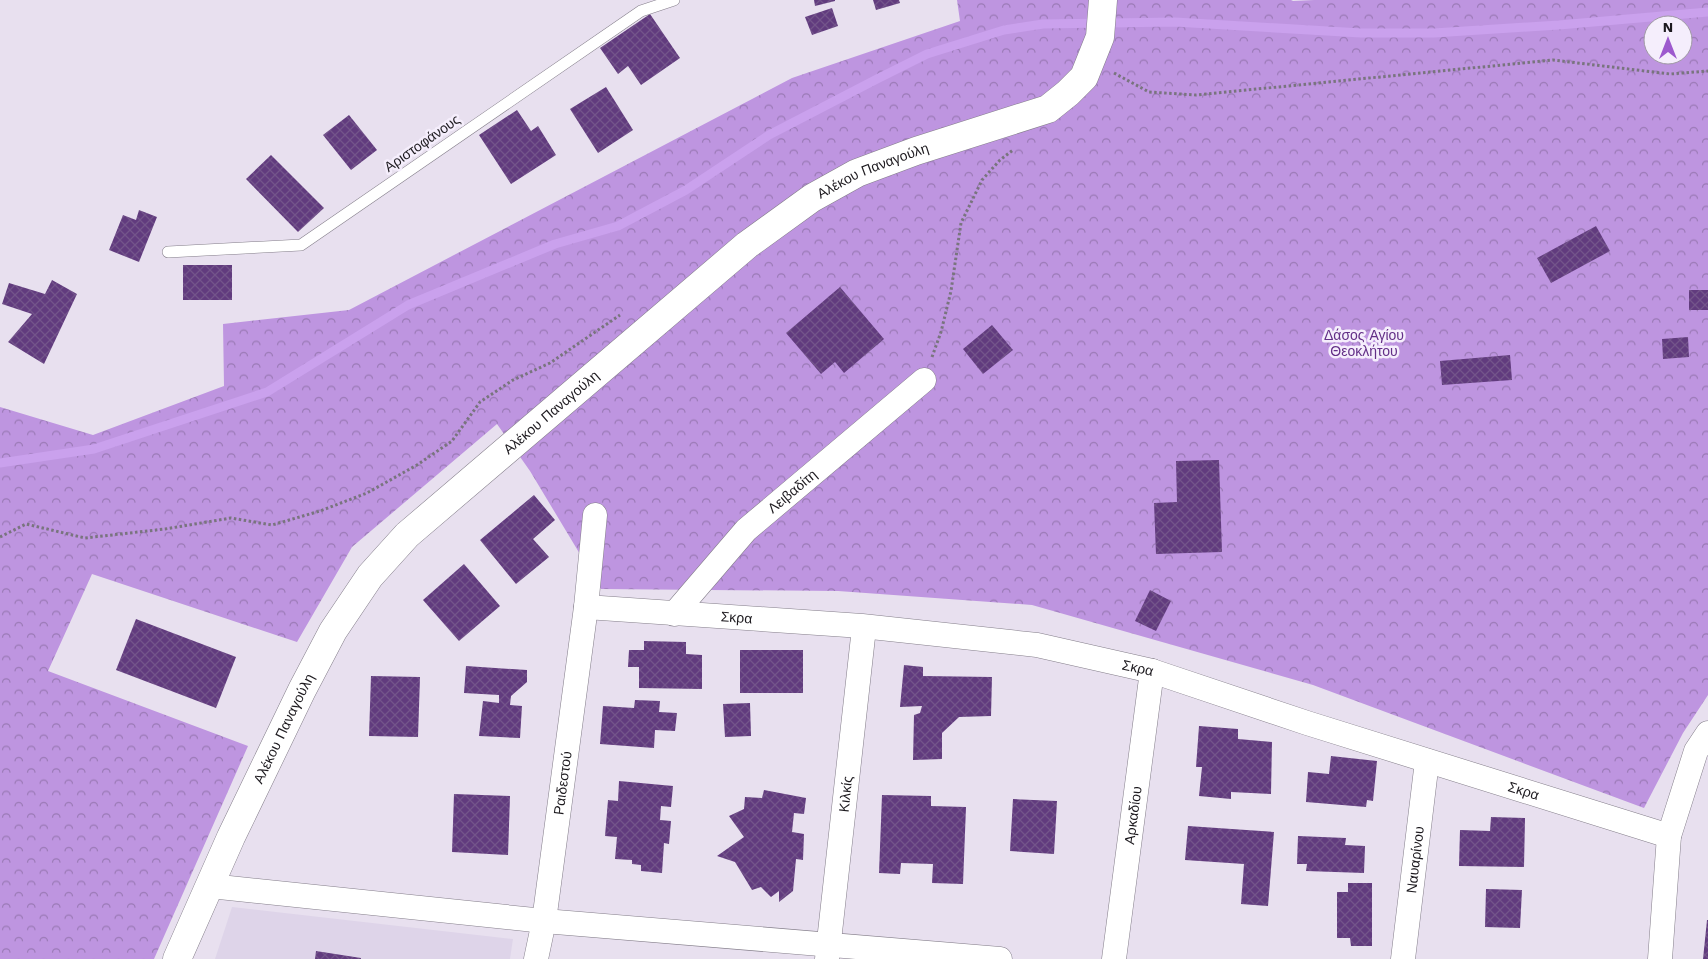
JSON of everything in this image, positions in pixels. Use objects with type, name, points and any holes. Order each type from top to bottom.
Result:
[{"type":"main road","name":"Αλέκου Παναγούλη","points":[[177,959],[243,812],[333,631],[370,576],[407,535],[747,246],[812,198],[857,173],[916,151],[1048,109],[1084,77],[1096,51],[1102,29],[1103,0]]},
{"type":"street","name":"Λειβαδίτη","points":[[674,614],[746,530],[924,380]]},
{"type":"street","name":"Ραιδεστού","points":[[536,959],[544,921],[586,607],[595,515]]},
{"type":"street","name":"Σκρα","points":[[586,607],[864,628],[1037,645],[1152,671],[1427,761],[1669,836]]},
{"type":"street","name":"Κιλκίς","points":[[828,952],[864,628]]},
{"type":"street","name":"Αρκαδίου","points":[[1114,959],[1152,671]]},
{"type":"street","points":[[1660,959],[1669,836],[1696,750],[1708,733]]},
{"type":"street","name":"Ναυαρίνου","points":[[1403,959],[1427,761]]},
{"type":"street","points":[[210,886],[828,952],[1000,959]]},
{"type":"lane","name":"Αριστοφάνους","points":[[168,252],[300,245],[641,11],[674,0]]},
{"type":"path","points":[[1096,51],[1116,76],[1149,92],[1196,96],[1553,60],[1670,74],[1708,71]]},
{"type":"path","points":[[924,380],[941,332],[951,291],[961,223],[982,180],[1000,160],[1016,149]]},
{"type":"path","points":[[0,537],[26,524],[85,538],[165,529],[231,518],[272,525],[320,511],[367,493],[417,465],[433,452],[452,441],[480,402],[513,380],[550,363],[626,310]]},
{"type":"shaded area","points":[[232,907],[513,939],[510,959],[215,959]]},
{"type":"green space","name":"Δάσος Αγίου Θεοκλήτου","points":[[957,0],[1708,0],[1708,695],[1683,733],[1644,808],[1313,685],[1032,605],[838,591],[601,589],[530,471],[497,424],[352,547],[297,642],[92,574],[48,671],[248,746],[154,959],[0,959],[0,407],[93,435],[224,386],[223,324],[349,310],[792,78],[960,21]]},
{"type":"building","points":[[814,0],[835,0],[835,1],[815,6]]},
{"type":"building","points":[[873,0],[899,0],[900,3],[876,10]]},
{"type":"building","points":[[832,8],[838,26],[812,35],[805,17]]},
{"type":"building","points":[[650,14],[680,58],[641,85],[628,66],[618,74],[600,48]]},
{"type":"building","points":[[606,87],[633,130],[598,153],[570,109]]},
{"type":"building","points":[[517,110],[531,131],[538,126],[556,155],[511,184],[479,135]]},
{"type":"building","points":[[349,115],[377,150],[351,170],[323,135]]},
{"type":"building","points":[[271,155],[324,208],[298,232],[246,179]]},
{"type":"building","points":[[139,210],[157,217],[139,262],[109,250],[123,215],[136,220]]},
{"type":"building","points":[[1596,226],[1610,251],[1551,283],[1537,258]]},
{"type":"building","points":[[183,265],[232,265],[232,300],[183,300]]},
{"type":"building","points":[[52,280],[77,294],[44,364],[8,342],[32,314],[2,304],[9,283],[45,294]]},
{"type":"building","points":[[840,287],[884,339],[844,373],[835,362],[821,374],[786,333]]},
{"type":"building","points":[[1689,290],[1708,290],[1708,310],[1689,310]]},
{"type":"building","points":[[992,325],[1013,350],[983,374],[963,349]]},
{"type":"building","points":[[1688,337],[1689,357],[1663,359],[1662,339]]},
{"type":"building","points":[[1510,355],[1512,380],[1442,385],[1440,361]]},
{"type":"building","points":[[1219,460],[1222,552],[1156,554],[1154,503],[1177,502],[1176,461]]},
{"type":"building","points":[[534,495],[555,520],[533,539],[549,557],[516,584],[480,540]]},
{"type":"building","points":[[464,564],[500,606],[459,641],[423,600]]},
{"type":"building","points":[[1150,590],[1171,601],[1156,631],[1135,621]]},
{"type":"building","points":[[136,619],[236,657],[216,708],[116,670]]},
{"type":"building","points":[[644,641],[686,642],[686,654],[702,655],[702,689],[639,688],[639,667],[628,667],[629,650],[644,650]]},
{"type":"building","points":[[740,650],[803,650],[803,693],[740,693]]},
{"type":"building","points":[[904,665],[923,667],[923,676],[992,677],[991,716],[959,717],[942,733],[942,759],[913,760],[914,715],[920,713],[922,706],[900,707]]},
{"type":"building","points":[[466,666],[527,670],[527,682],[511,696],[510,705],[522,706],[520,738],[479,736],[483,701],[499,703],[499,695],[464,693]]},
{"type":"building","points":[[371,676],[420,677],[418,737],[369,736]]},
{"type":"building","points":[[635,700],[660,701],[659,712],[677,713],[675,731],[655,730],[654,748],[600,744],[603,706],[634,708]]},
{"type":"building","points":[[750,703],[751,736],[725,737],[723,704]]},
{"type":"building","points":[[1199,726],[1238,729],[1238,739],[1272,742],[1271,794],[1231,792],[1231,799],[1199,796],[1202,767],[1196,767]]},
{"type":"building","points":[[1331,756],[1377,761],[1373,801],[1367,800],[1366,807],[1306,802],[1308,772],[1329,774]]},
{"type":"building","points":[[619,781],[673,786],[671,807],[661,806],[660,820],[671,821],[669,844],[664,843],[662,873],[641,871],[641,865],[632,864],[632,860],[615,859],[617,837],[605,836],[608,800],[618,801]]},
{"type":"building","points":[[764,790],[806,798],[804,814],[794,813],[792,832],[804,834],[803,860],[796,859],[793,891],[779,902],[779,891],[771,897],[761,887],[752,890],[735,862],[717,856],[744,837],[729,816],[744,809],[745,797],[762,798]]},
{"type":"building","points":[[454,794],[510,796],[508,855],[452,852]]},
{"type":"building","points":[[882,795],[931,796],[931,806],[966,807],[963,884],[932,883],[933,864],[901,863],[900,874],[879,873]]},
{"type":"building","points":[[1013,799],[1057,801],[1054,854],[1010,851]]},
{"type":"building","points":[[1491,817],[1525,818],[1524,867],[1459,866],[1460,830],[1490,831]]},
{"type":"building","points":[[1188,826],[1274,832],[1268,906],[1241,904],[1244,864],[1185,860]]},
{"type":"building","points":[[1298,836],[1346,838],[1345,845],[1365,846],[1364,873],[1306,871],[1307,864],[1297,864]]},
{"type":"building","points":[[1348,883],[1372,883],[1372,946],[1351,946],[1350,938],[1337,938],[1337,892],[1348,892]]},
{"type":"building","points":[[1486,889],[1522,890],[1520,928],[1485,927]]},
{"type":"building","points":[[1707,920],[1708,959],[1703,959]]},
{"type":"building","points":[[316,951],[361,958],[361,959],[315,959]]},
{"type":"waterway","points":[[0,463],[94,449],[267,392],[408,305],[555,244],[618,226],[686,190],[769,135],[877,79],[927,54],[1004,30],[1043,24],[1175,22],[1361,33],[1434,33],[1559,25],[1708,12]]}]
